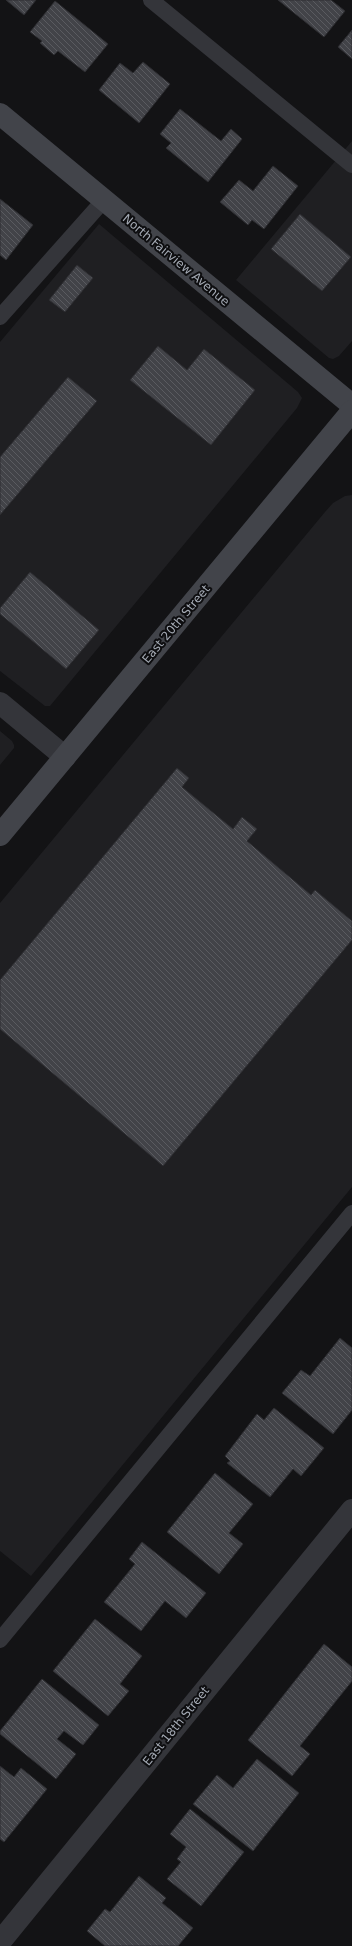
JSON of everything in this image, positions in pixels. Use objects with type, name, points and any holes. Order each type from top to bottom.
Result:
[{"type":"main road","name":"North Fairview Avenue","points":[[0,114],[352,405]]},
{"type":"main road","name":"East 20th Street","points":[[0,835],[348,425]]},
{"type":"street","points":[[0,702],[66,757]]},
{"type":"street","name":"East 18th Street","points":[[0,1942],[352,1510]]},
{"type":"lane","points":[[151,0],[352,166]]},
{"type":"lane","points":[[0,317],[104,200]]},
{"type":"lane","points":[[0,1640],[352,1213]]},
{"type":"shaded area","points":[[352,141],[352,341],[339,356],[333,359],[329,358],[236,280]]},
{"type":"shaded area","points":[[99,224],[298,392],[302,398],[297,408],[50,706],[45,706],[0,671],[0,342]]},
{"type":"shaded area","points":[[352,495],[352,1187],[31,1576],[0,1551],[0,903],[325,512],[333,503],[345,496]]},
{"type":"shaded area","points":[[0,731],[12,741],[14,748],[0,765]]},
{"type":"building","points":[[6,0],[36,0],[24,15]]},
{"type":"building","points":[[278,0],[331,0],[345,11],[324,37]]},
{"type":"building","points":[[55,1],[108,44],[85,72],[58,51],[54,55],[40,43],[42,41],[30,32]]},
{"type":"building","points":[[352,30],[352,59],[338,47]]},
{"type":"building","points":[[143,62],[170,84],[139,123],[99,90],[120,63],[133,73]]},
{"type":"building","points":[[180,109],[221,141],[231,129],[242,139],[208,182],[166,148],[171,143],[160,134]]},
{"type":"building","points":[[273,166],[298,186],[264,229],[252,220],[248,225],[220,202],[239,180],[253,191]]},
{"type":"building","points":[[0,199],[33,225],[6,260],[0,255]]},
{"type":"building","points":[[300,214],[351,257],[322,291],[271,249]]},
{"type":"building","points":[[77,265],[93,278],[65,312],[49,300]]},
{"type":"building","points":[[158,346],[187,370],[204,349],[255,390],[211,445],[130,380]]},
{"type":"building","points":[[68,377],[97,401],[0,515],[0,457]]},
{"type":"building","points":[[30,572],[99,630],[66,669],[0,614],[0,608]]},
{"type":"building","points":[[177,768],[189,778],[182,787],[233,829],[242,817],[257,829],[247,841],[311,895],[315,890],[352,921],[352,940],[163,1166],[0,1029],[0,980]]},
{"type":"building","points":[[340,1338],[352,1348],[352,1410],[333,1434],[282,1393],[301,1370],[310,1376]]},
{"type":"building","points":[[274,1408],[324,1448],[301,1476],[293,1469],[270,1497],[227,1463],[230,1461],[225,1456],[257,1414],[264,1420]]},
{"type":"building","points":[[215,1473],[253,1504],[229,1533],[243,1544],[219,1574],[167,1532]]},
{"type":"building","points":[[142,1542],[206,1593],[186,1618],[165,1601],[141,1631],[104,1602],[135,1564],[129,1559]]},
{"type":"building","points":[[95,1619],[142,1656],[120,1684],[129,1691],[108,1716],[53,1671]]},
{"type":"building","points":[[324,1644],[352,1667],[352,1681],[300,1746],[310,1754],[292,1776],[248,1740]]},
{"type":"building","points":[[42,1679],[99,1725],[83,1745],[64,1731],[57,1739],[76,1754],[56,1779],[0,1734],[0,1731]]},
{"type":"building","points":[[257,1759],[299,1793],[253,1851],[193,1804],[217,1775],[233,1788]]},
{"type":"building","points":[[0,1766],[14,1777],[21,1768],[47,1789],[4,1842],[0,1839]]},
{"type":"building","points":[[190,1809],[244,1852],[201,1906],[167,1879],[181,1862],[177,1859],[186,1847],[170,1834]]},
{"type":"building","points":[[139,1876],[166,1898],[162,1903],[193,1928],[178,1946],[105,1946],[87,1931],[105,1909],[110,1912]]}]
